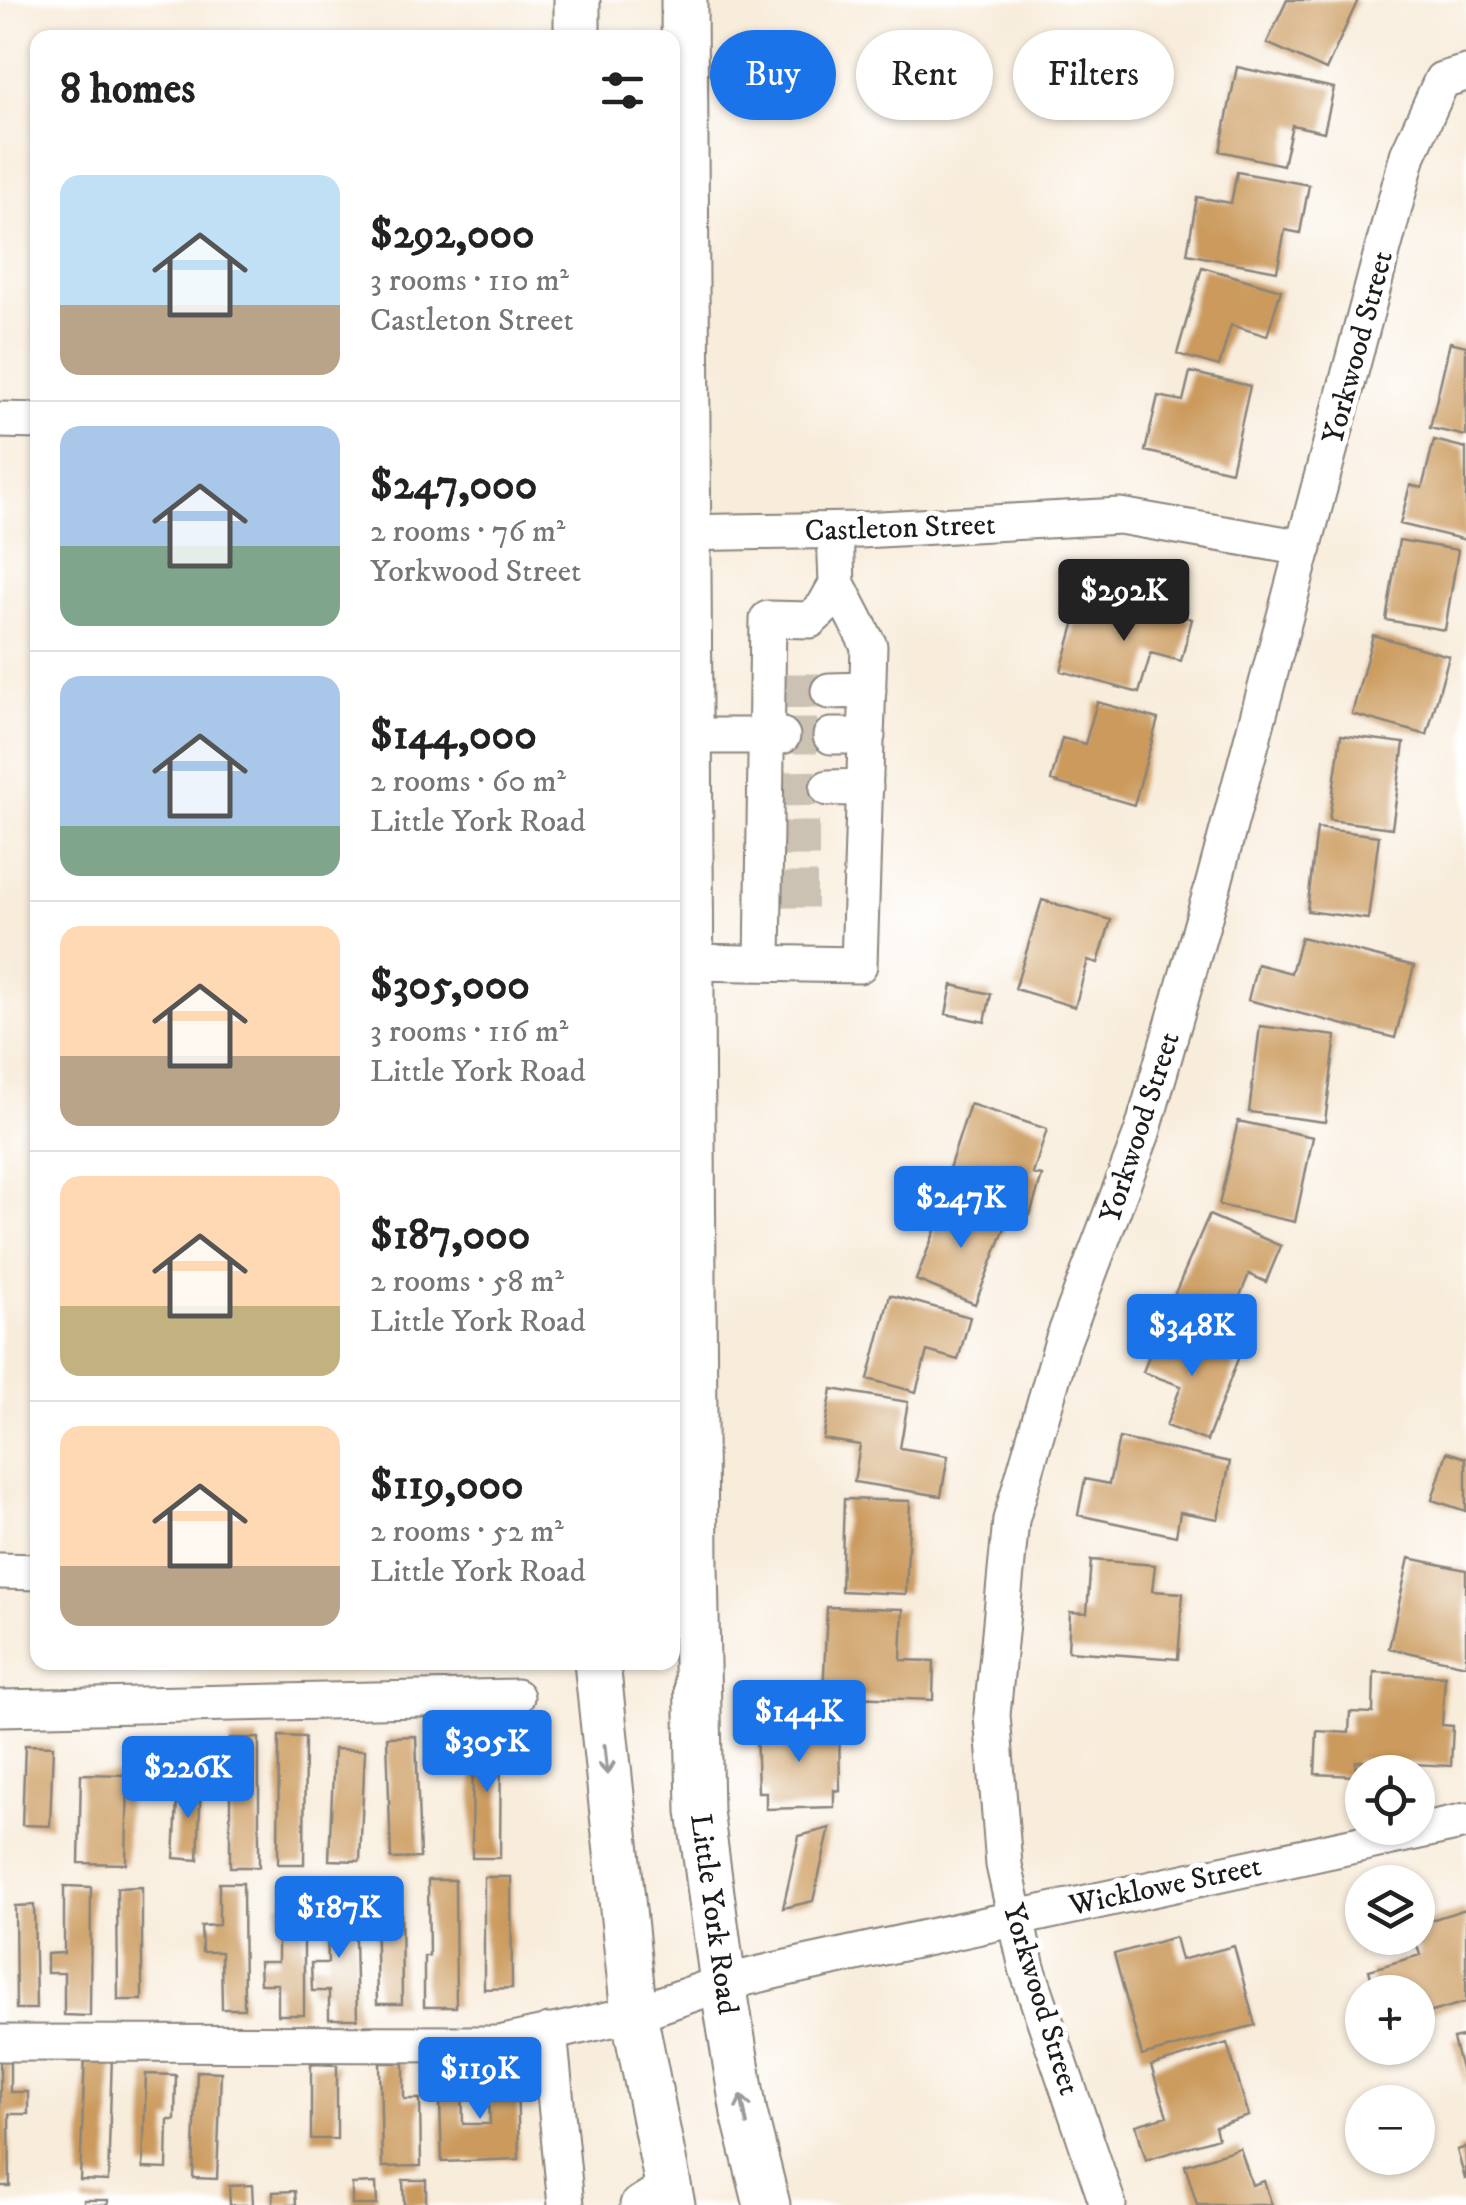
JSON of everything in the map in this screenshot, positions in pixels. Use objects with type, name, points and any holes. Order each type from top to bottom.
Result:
[{"type":"main road","points":[[577,0],[577,30]]},
{"type":"main road","name":"Little York Road","points":[[684,0],[680,533],[689,736],[690,962],[682,1140],[684,1498],[700,1810],[744,2112],[767,2205]]},
{"type":"main road","points":[[597,1670],[634,2014],[660,2199]]},
{"type":"street","name":"Yorkwood Street","points":[[1108,2205],[1027,1968],[1004,1866],[992,1716],[1011,1520],[1063,1341],[1142,1133],[1213,886],[1408,155],[1442,80],[1466,72]]},
{"type":"street","points":[[0,420],[30,421]]},
{"type":"street","name":"Castleton Street","points":[[680,533],[836,531],[1120,516],[1304,548]]},
{"type":"street","points":[[690,962],[859,965],[845,890],[846,839],[864,788],[870,646],[837,584],[836,531]]},
{"type":"street","points":[[762,963],[773,890],[774,839],[775,692],[768,619],[810,620],[837,584]]},
{"type":"street","points":[[829,691],[868,690]]},
{"type":"street","points":[[689,736],[774,736]]},
{"type":"street","points":[[831,736],[866,736]]},
{"type":"street","points":[[828,788],[864,788]]},
{"type":"street","points":[[0,1571],[30,1572]]},
{"type":"street","points":[[0,1708],[516,1697]]},
{"type":"street","name":"Wicklowe Street","points":[[0,2043],[499,2044],[634,2014],[723,1983],[1466,1820]]},
{"type":"street","points":[[549,2032],[566,2205]]},
{"type":"building","points":[[1287,0],[1358,0],[1326,70],[1267,43]]},
{"type":"building","points":[[1237,67],[1334,88],[1324,132],[1292,125],[1283,165],[1220,151]]},
{"type":"building","points":[[1237,172],[1309,185],[1300,233],[1285,230],[1277,271],[1187,254],[1197,197],[1231,203]]},
{"type":"building","points":[[1202,267],[1281,290],[1267,336],[1231,325],[1219,366],[1177,354]]},
{"type":"building","points":[[1450,342],[1466,346],[1466,436],[1430,428]]},
{"type":"building","points":[[1190,372],[1250,386],[1231,471],[1145,451],[1158,396],[1183,401]]},
{"type":"building","points":[[1434,440],[1466,448],[1466,540],[1400,524],[1410,485],[1422,488]]},
{"type":"building","points":[[1399,540],[1458,550],[1445,630],[1386,620]]},
{"type":"building","points":[[1113,597],[1192,619],[1181,661],[1151,653],[1139,693],[1061,671],[1077,614],[1106,622]]},
{"type":"building","points":[[1373,635],[1449,656],[1427,735],[1352,714]]},
{"type":"building","points":[[1097,702],[1158,719],[1134,805],[1051,781],[1062,738],[1085,744]]},
{"type":"building","points":[[1341,735],[1404,743],[1392,828],[1329,820]]},
{"type":"building","points":[[1317,828],[1379,836],[1368,919],[1307,911]]},
{"type":"building","points":[[1042,900],[1111,920],[1098,963],[1088,960],[1075,1007],[1015,989]]},
{"type":"building","points":[[1301,937],[1414,966],[1395,1038],[1248,1000],[1257,964],[1291,973]]},
{"type":"building","points":[[952,985],[991,994],[985,1022],[946,1014]]},
{"type":"building","points":[[1260,1026],[1336,1036],[1325,1122],[1249,1112]]},
{"type":"building","points":[[970,1104],[1047,1129],[1033,1174],[1042,1176],[1030,1215],[943,1187]]},
{"type":"building","points":[[1238,1121],[1313,1137],[1295,1222],[1219,1205]]},
{"type":"building","points":[[947,1199],[1007,1223],[975,1304],[916,1280]]},
{"type":"building","points":[[1209,1215],[1281,1246],[1266,1282],[1249,1274],[1228,1325],[1172,1300]]},
{"type":"building","points":[[890,1295],[970,1317],[958,1360],[927,1351],[916,1392],[868,1379]]},
{"type":"building","points":[[1160,1326],[1239,1356],[1207,1441],[1166,1426],[1181,1386],[1143,1372]]},
{"type":"building","points":[[832,1389],[908,1402],[900,1448],[948,1456],[941,1496],[854,1482],[860,1445],[823,1439]]},
{"type":"building","points":[[1119,1438],[1230,1462],[1218,1519],[1180,1512],[1176,1536],[1078,1515],[1085,1479],[1109,1484]]},
{"type":"building","points":[[1447,1452],[1466,1458],[1466,1511],[1432,1500]]},
{"type":"building","points":[[844,1499],[910,1501],[906,1594],[841,1591]]},
{"type":"building","points":[[1409,1558],[1466,1570],[1466,1665],[1389,1648]]},
{"type":"building","points":[[1091,1560],[1155,1565],[1152,1591],[1183,1593],[1178,1659],[1068,1651],[1070,1612],[1087,1613]]},
{"type":"building","points":[[827,1607],[903,1609],[901,1660],[934,1661],[933,1700],[823,1696]]},
{"type":"building","points":[[1374,1672],[1445,1676],[1442,1725],[1453,1726],[1451,1766],[1435,1765],[1435,1755],[1345,1755],[1345,1776],[1315,1774],[1317,1731],[1349,1733],[1350,1712],[1373,1713]]},
{"type":"building","points":[[839,1724],[840,1791],[834,1790],[834,1807],[766,1809],[766,1792],[758,1792],[756,1726]]},
{"type":"building","points":[[473,1732],[501,1732],[500,1858],[472,1858]]},
{"type":"building","points":[[279,1736],[305,1737],[304,1864],[278,1864]]},
{"type":"building","points":[[416,1736],[420,1858],[391,1859],[387,1737]]},
{"type":"building","points":[[230,1738],[259,1738],[259,1867],[230,1867]]},
{"type":"building","points":[[25,1745],[53,1746],[50,1826],[22,1825]]},
{"type":"building","points":[[334,1749],[365,1750],[360,1861],[329,1860]]},
{"type":"building","points":[[81,1774],[128,1775],[126,1864],[79,1863]]},
{"type":"building","points":[[178,1781],[201,1782],[198,1860],[174,1858]]},
{"type":"building","points":[[830,1828],[813,1901],[783,1908],[799,1836]]},
{"type":"building","points":[[484,1877],[511,1877],[512,1988],[484,1989]]},
{"type":"building","points":[[428,1880],[455,1880],[456,2007],[424,2007],[424,1956],[429,1956]]},
{"type":"building","points":[[219,1883],[243,1883],[244,2009],[222,2009],[221,1952],[202,1952],[201,1926],[219,1925]]},
{"type":"building","points":[[64,1886],[91,1887],[90,2016],[64,2015],[64,1973],[47,1973],[47,1954],[64,1953]]},
{"type":"building","points":[[142,1887],[142,2000],[118,2000],[117,1888]]},
{"type":"building","points":[[401,1895],[402,2004],[377,2004],[375,1896]]},
{"type":"building","points":[[326,1899],[354,1899],[357,2019],[329,2019],[329,1991],[312,1991],[311,1963],[328,1963]]},
{"type":"building","points":[[278,1903],[304,1903],[304,2015],[278,2015],[278,1984],[260,1984],[259,1962],[278,1962]]},
{"type":"building","points":[[34,1905],[36,2009],[16,2009],[15,1906]]},
{"type":"building","points":[[1466,1909],[1466,2002],[1435,2011],[1435,1975],[1370,1975],[1369,1970],[1420,1955],[1435,1955],[1435,1919]]},
{"type":"building","points":[[1175,1937],[1181,1960],[1234,1946],[1255,2025],[1142,2056],[1114,1954]]},
{"type":"building","points":[[1466,2036],[1466,2085],[1465,2085],[1453,2039]]},
{"type":"building","points":[[1227,2043],[1249,2116],[1215,2127],[1218,2138],[1146,2160],[1136,2125],[1167,2116],[1151,2066]]},
{"type":"building","points":[[85,2054],[112,2055],[108,2181],[80,2180]]},
{"type":"building","points":[[0,2059],[10,2059],[10,2092],[28,2092],[28,2114],[9,2114],[10,2186],[0,2186]]},
{"type":"building","points":[[380,2063],[404,2063],[404,2099],[420,2099],[421,2166],[382,2167]]},
{"type":"building","points":[[311,2064],[337,2065],[337,2139],[311,2139]]},
{"type":"building","points":[[197,2071],[221,2072],[217,2179],[193,2178]]},
{"type":"building","points":[[439,2073],[462,2073],[463,2124],[490,2124],[488,2075],[517,2074],[519,2159],[442,2162]]},
{"type":"building","points":[[146,2074],[176,2075],[175,2120],[168,2120],[167,2169],[143,2168]]},
{"type":"building","points":[[1466,2147],[1466,2179],[1465,2179],[1457,2150]]},
{"type":"building","points":[[1240,2148],[1252,2185],[1264,2181],[1272,2205],[1197,2205],[1185,2165]]},
{"type":"building","points":[[403,2180],[426,2180],[426,2205],[404,2205]]},
{"type":"building","points":[[376,2183],[377,2205],[352,2205],[352,2184]]},
{"type":"building","points":[[252,2185],[253,2205],[230,2205],[229,2186]]},
{"type":"building","points":[[295,2191],[296,2205],[273,2205],[273,2192]]},
{"type":"building","points":[[84,2200],[108,2200],[108,2205],[84,2205]]},
{"type":"tunnel","points":[[784,691],[829,691]]},
{"type":"tunnel","points":[[782,736],[831,736]]},
{"type":"tunnel","points":[[781,789],[828,788]]},
{"type":"tunnel","points":[[784,839],[830,839]]},
{"type":"tunnel","points":[[782,890],[828,890]]}]
